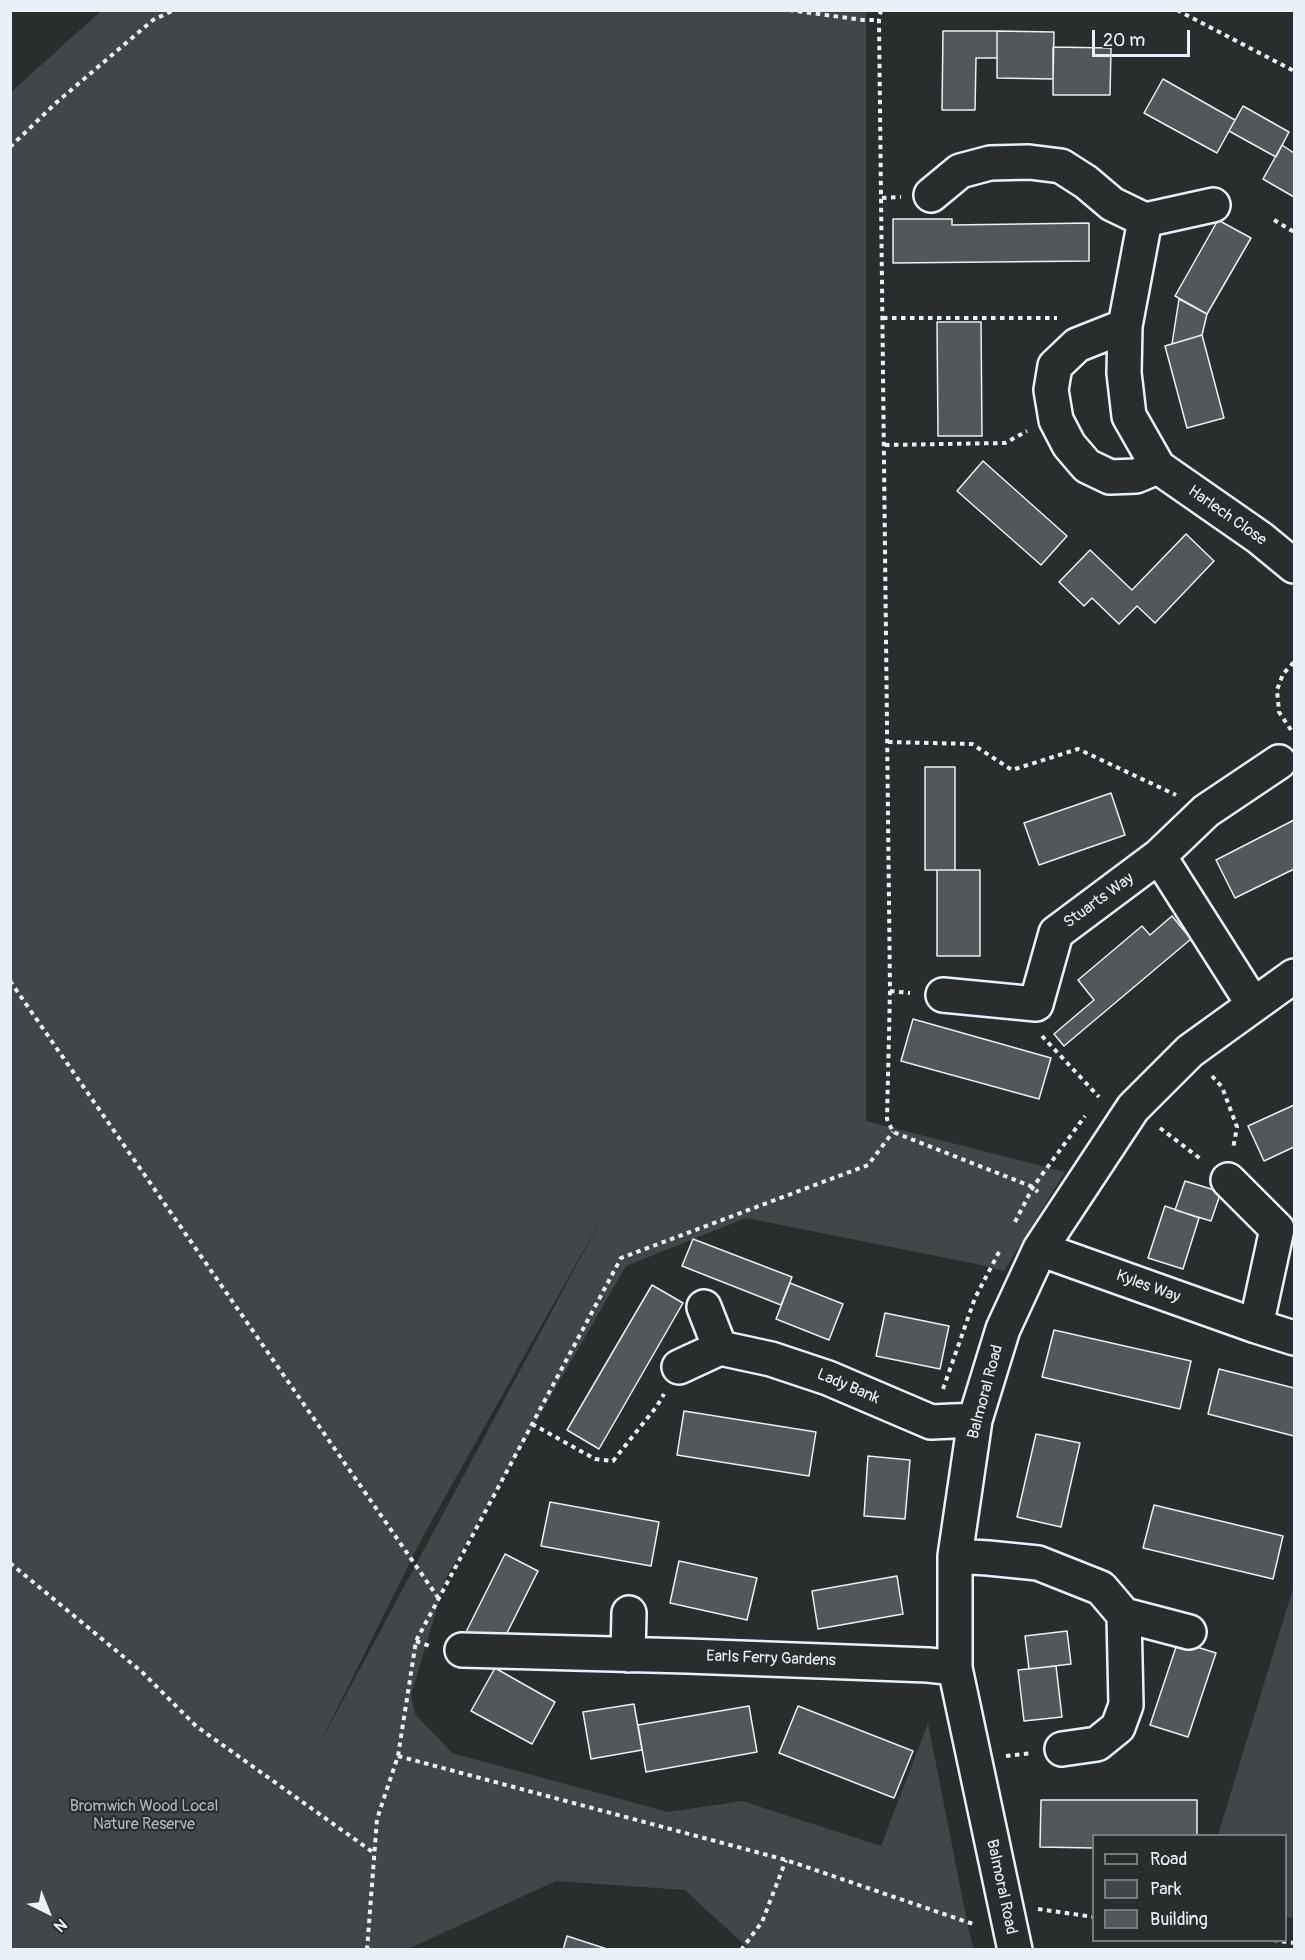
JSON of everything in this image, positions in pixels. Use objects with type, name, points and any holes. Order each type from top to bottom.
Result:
[{"type":"street","points":[[931,195],[960,171],[990,162],[1029,162],[1061,166],[1086,182],[1112,204],[1145,220],[1213,205]]},
{"type":"street","name":"Harlech Close","points":[[1145,220],[1125,326],[1124,373],[1129,416],[1158,467],[1260,538],[1294,566]]},
{"type":"street","points":[[1125,326],[1077,345],[1055,366],[1051,390],[1056,420],[1069,445],[1087,466],[1110,477],[1136,476],[1158,467]]},
{"type":"street","name":"Stuarts Way","points":[[1036,1004],[1056,933],[1159,856],[1206,811],[1287,749]]},
{"type":"street","points":[[1159,856],[1253,1004]]},
{"type":"street","name":"Balmoral Road","points":[[1010,1928],[955,1668],[955,1556],[975,1420],[1003,1329],[1040,1249],[1133,1108],[1190,1050],[1294,976]]},
{"type":"street","points":[[943,995],[1036,1004]]},
{"type":"street","points":[[1228,1180],[1286,1224],[1256,1326]]},
{"type":"street","name":"Kyles Way","points":[[1040,1249],[1294,1338]]},
{"type":"street","points":[[679,1367],[720,1348],[704,1307]]},
{"type":"street","name":"Lady Bank","points":[[720,1348],[771,1359],[828,1378],[932,1422],[975,1420]]},
{"type":"street","points":[[955,1556],[1038,1563],[1101,1588],[1124,1615],[1189,1632]]},
{"type":"street","points":[[628,1655],[629,1613]]},
{"type":"street","points":[[1062,1749],[1098,1744],[1118,1727],[1126,1705],[1124,1615]]},
{"type":"street","name":"Earls Ferry Gardens","points":[[462,1650],[928,1665],[955,1668]]},
{"type":"path","points":[[10,147],[57,102],[153,20],[174,10]]},
{"type":"path","points":[[789,10],[879,20]]},
{"type":"path","points":[[881,10],[879,20],[890,992],[887,1119],[893,1132],[1033,1187],[1061,1214]]},
{"type":"path","points":[[1177,10],[1294,70]]},
{"type":"path","points":[[1274,220],[1294,232]]},
{"type":"path","points":[[883,318],[1057,318],[1077,345]]},
{"type":"path","points":[[885,445],[1005,443],[1042,424],[1056,420]]},
{"type":"path","points":[[1287,749],[1277,690],[1283,674],[1294,662]]},
{"type":"path","points":[[888,742],[972,744],[1012,770],[1078,749],[1206,811]]},
{"type":"path","points":[[10,981],[439,1599]]},
{"type":"path","points":[[1036,1004],[1027,1020],[1099,1097]]},
{"type":"path","points":[[1133,1108],[1228,1180],[1237,1127],[1222,1087],[1190,1050]]},
{"type":"path","points":[[367,1950],[377,1819],[398,1756],[416,1641],[621,1258],[868,1165],[893,1132]]},
{"type":"path","points":[[532,1424],[595,1459],[613,1461],[657,1406],[679,1367]]},
{"type":"path","points":[[10,1563],[142,1672],[196,1726],[374,1854]]},
{"type":"path","points":[[398,1756],[786,1860],[975,1924],[1010,1928],[1092,1917]]},
{"type":"path","points":[[741,1950],[762,1922],[786,1860]]},
{"type":"green space","name":"Bromwich Wood Local Nature Reserve","points":[[101,11],[866,11],[866,1121],[1065,1172],[1004,1271],[746,1218],[626,1266],[446,1578],[411,1695],[415,1714],[452,1753],[668,1812],[742,1801],[881,1846],[928,1723],[974,1949],[749,1949],[685,1890],[556,1881],[408,1949],[11,1949],[10,93]],"holes":[[[604,1214],[318,1747],[422,1538]]]},
{"type":"green space","points":[[1294,1585],[1294,1918],[1287,1917],[1287,1834],[1218,1834]]},
{"type":"building","points":[[943,31],[997,31],[997,58],[976,58],[975,110],[942,110]]},
{"type":"building","points":[[997,31],[1054,32],[1053,79],[997,78]]},
{"type":"building","points":[[1053,47],[1111,48],[1110,95],[1053,95]]},
{"type":"building","points":[[1163,79],[1235,120],[1217,153],[1144,113]]},
{"type":"building","points":[[1243,106],[1289,132],[1276,157],[1229,131]]},
{"type":"building","points":[[1282,145],[1294,153],[1294,197],[1263,179]]},
{"type":"building","points":[[893,219],[952,219],[952,225],[1089,223],[1089,261],[893,263]]},
{"type":"building","points":[[1218,220],[1251,238],[1207,314],[1175,296]]},
{"type":"building","points":[[1179,299],[1207,314],[1202,335],[1172,344]]},
{"type":"building","points":[[937,322],[981,322],[982,436],[938,436]]},
{"type":"building","points":[[1202,335],[1224,418],[1187,428],[1165,346]]},
{"type":"building","points":[[983,461],[1067,536],[1041,565],[957,491]]},
{"type":"building","points":[[1186,534],[1214,561],[1155,623],[1137,606],[1119,624],[1092,598],[1084,606],[1059,582],[1090,550],[1132,590]]},
{"type":"building","points":[[925,767],[955,767],[955,870],[925,870]]},
{"type":"building","points":[[1111,793],[1125,835],[1039,865],[1024,823]]},
{"type":"building","points":[[1294,820],[1294,869],[1235,898],[1216,860]]},
{"type":"building","points":[[937,870],[980,870],[980,956],[937,956]]},
{"type":"building","points":[[1172,916],[1191,939],[1064,1046],[1054,1034],[1094,1000],[1078,980],[1142,926],[1150,935]]},
{"type":"building","points":[[913,1019],[1051,1058],[1039,1099],[901,1061]]},
{"type":"building","points":[[1294,1105],[1294,1147],[1264,1161],[1248,1126]]},
{"type":"building","points":[[1185,1181],[1221,1192],[1211,1221],[1175,1210]]},
{"type":"building","points":[[1165,1206],[1199,1218],[1183,1269],[1148,1258]]},
{"type":"building","points":[[693,1239],[792,1277],[781,1305],[682,1266]]},
{"type":"building","points":[[790,1283],[843,1304],[829,1340],[776,1319]]},
{"type":"building","points":[[652,1285],[683,1303],[599,1449],[567,1430]]},
{"type":"building","points":[[885,1313],[949,1326],[940,1369],[876,1356]]},
{"type":"building","points":[[1054,1330],[1191,1361],[1180,1409],[1042,1377]]},
{"type":"building","points":[[1219,1369],[1294,1388],[1294,1436],[1208,1414]]},
{"type":"building","points":[[684,1411],[816,1432],[809,1476],[677,1455]]},
{"type":"building","points":[[1036,1434],[1080,1443],[1061,1527],[1017,1517]]},
{"type":"building","points":[[868,1456],[910,1460],[905,1519],[864,1516]]},
{"type":"building","points":[[550,1502],[659,1522],[651,1566],[541,1546]]},
{"type":"building","points":[[1154,1505],[1283,1536],[1273,1579],[1143,1548]]},
{"type":"building","points":[[505,1554],[538,1571],[499,1649],[466,1632]]},
{"type":"building","points":[[679,1561],[757,1578],[747,1620],[670,1603]]},
{"type":"building","points":[[897,1576],[903,1614],[818,1629],[812,1591]]},
{"type":"building","points":[[1067,1631],[1071,1664],[1029,1669],[1025,1636]]},
{"type":"building","points":[[1178,1641],[1216,1653],[1188,1737],[1150,1725]]},
{"type":"building","points":[[1056,1666],[1062,1717],[1024,1721],[1018,1670]]},
{"type":"building","points":[[495,1668],[555,1702],[532,1744],[471,1711]]},
{"type":"building","points":[[634,1704],[642,1750],[591,1759],[583,1712]]},
{"type":"building","points":[[749,1706],[757,1752],[646,1772],[638,1725]]},
{"type":"building","points":[[798,1706],[913,1751],[894,1798],[779,1753]]},
{"type":"building","points":[[1041,1800],[1197,1800],[1197,1834],[1092,1834],[1092,1848],[1040,1847]]},
{"type":"building","points":[[567,1936],[610,1950],[563,1950]]}]
